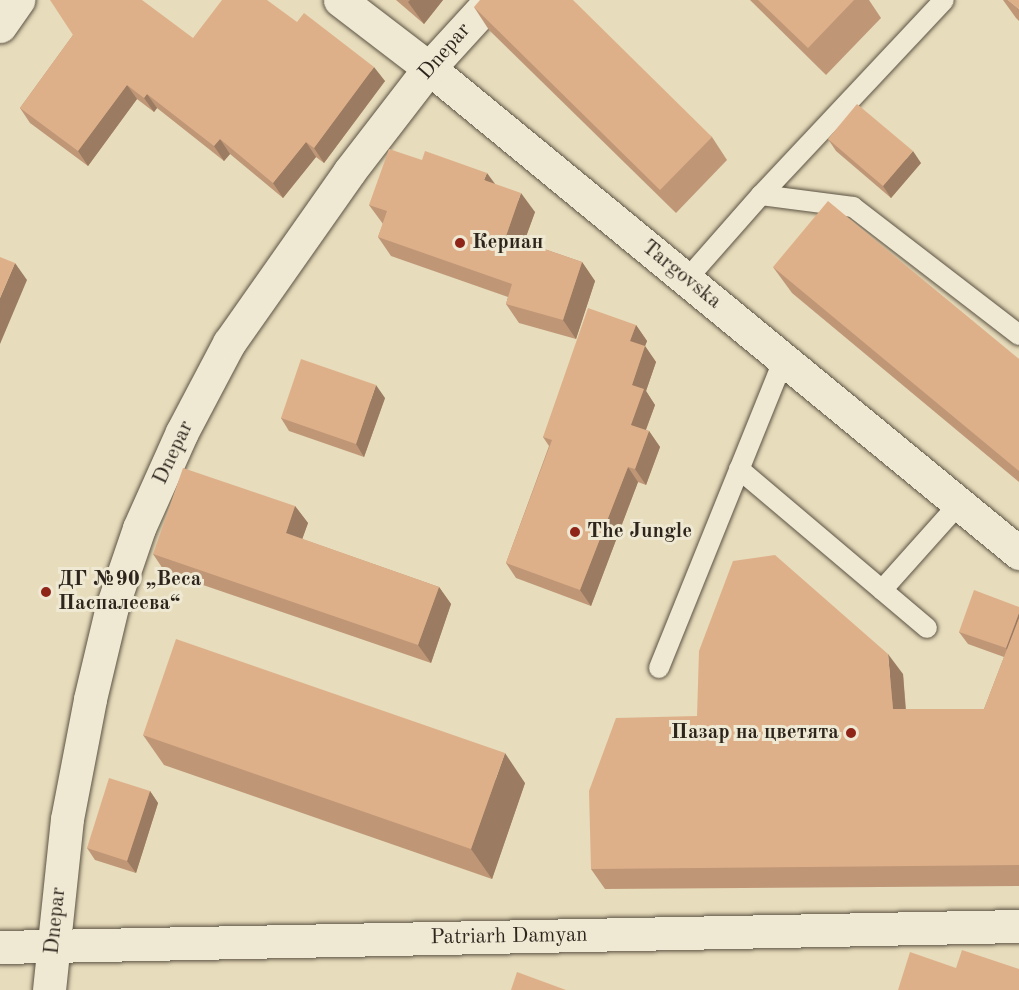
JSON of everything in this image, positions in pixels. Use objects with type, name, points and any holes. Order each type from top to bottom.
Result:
[{"type":"street","points":[[0,26],[18,0]]},
{"type":"street","name":"Targovska","points":[[340,0],[429,68],[1019,553]]},
{"type":"street","name":"Dnepar","points":[[49,990],[67,819],[90,699],[112,607],[139,528],[182,432],[229,343],[349,172],[429,68],[491,0]]},
{"type":"street","name":"Patriarh Damyan","points":[[0,947],[53,948],[1019,926]]},
{"type":"lane","points":[[687,279],[761,195],[944,0]]},
{"type":"lane","points":[[761,195],[853,207],[1019,335]]},
{"type":"lane","points":[[659,668],[784,359]]},
{"type":"lane","points":[[739,469],[927,628]]},
{"type":"lane","points":[[882,590],[959,504]]},
{"type":"building","points":[[50,0],[142,0],[193,38],[222,0],[267,0],[297,22],[304,13],[374,67],[314,148],[306,142],[273,183],[220,139],[214,146],[147,94],[144,98],[127,85],[78,151],[20,108],[73,35]]},
{"type":"building","points":[[480,0],[573,0],[712,137],[660,190],[474,7]]},
{"type":"building","points":[[758,0],[854,0],[808,48]]},
{"type":"building","points":[[1008,0],[1019,0],[1019,9]]},
{"type":"building","points":[[857,104],[913,151],[883,186],[828,139]]},
{"type":"building","points":[[389,149],[422,160],[425,151],[487,173],[484,180],[521,193],[506,236],[582,262],[563,320],[506,304],[512,284],[378,237],[387,211],[369,205]]},
{"type":"building","points":[[828,201],[1019,359],[1019,471],[773,267]]},
{"type":"building","points":[[0,257],[15,263],[0,298]]},
{"type":"building","points":[[588,308],[636,325],[630,341],[645,346],[632,385],[644,389],[631,425],[649,431],[635,469],[628,467],[580,590],[506,563],[552,440],[543,437]]},
{"type":"building","points":[[301,359],[376,385],[356,444],[281,418]]},
{"type":"building","points":[[183,468],[295,506],[286,533],[439,587],[418,645],[153,554]]},
{"type":"building","name":"Пазар на цветята","points":[[775,555],[888,654],[893,709],[984,709],[1019,618],[1019,865],[591,869],[589,791],[616,718],[697,716],[699,651],[733,561]]},
{"type":"building","points":[[974,590],[1019,607],[1019,613],[1006,648],[959,632]]},
{"type":"building","points":[[176,639],[505,753],[471,849],[143,735]]},
{"type":"building","points":[[109,778],[150,791],[127,861],[87,848]]},
{"type":"building","points":[[962,950],[1019,969],[1019,990],[898,990],[910,952],[956,968]]},
{"type":"building","points":[[517,972],[566,990],[511,990]]},
{"type":"place","name":"Кериан","points":[[460,243]]},
{"type":"place","name":"The Jungle","points":[[575,532]]},
{"type":"place","name":"ДГ №90 „Веса Паспалеева“","points":[[46,592]]},
{"type":"place","name":"Пазар на цветята","points":[[851,733]]}]
